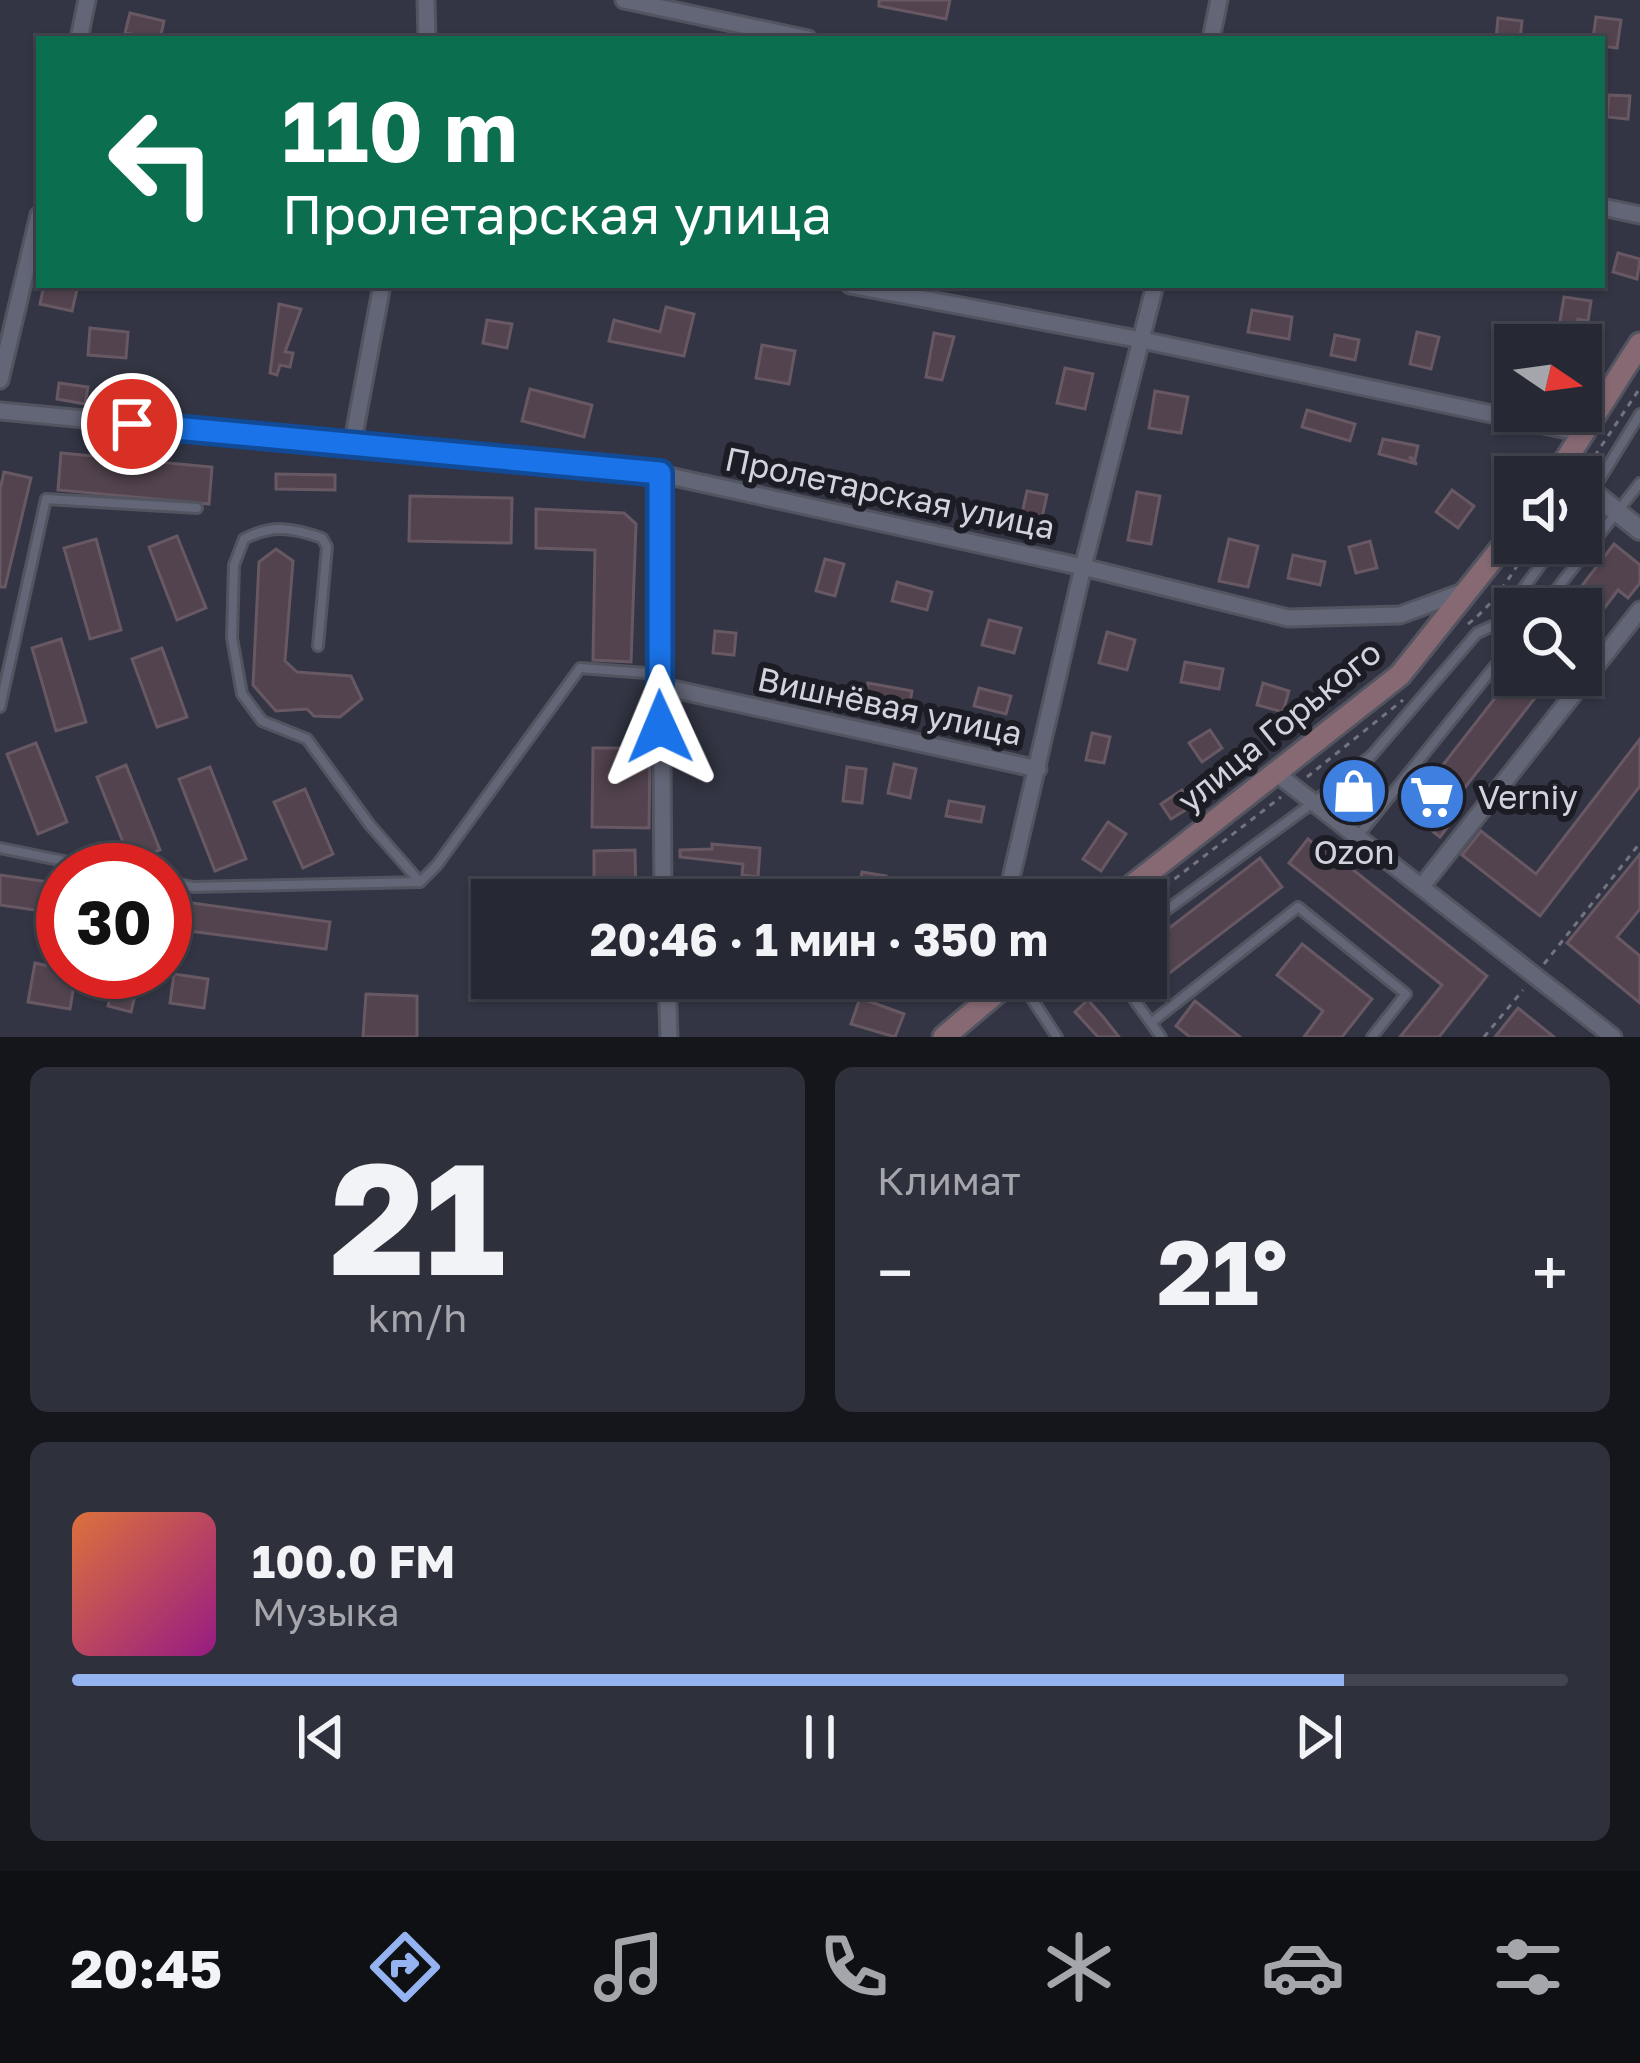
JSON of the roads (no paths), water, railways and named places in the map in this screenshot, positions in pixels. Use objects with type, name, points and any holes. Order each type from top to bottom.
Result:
[{"type":"main road","points":[[1580,456],[1586,434],[1640,344]]},
{"type":"main road","name":"улица Горького","points":[[1144,879],[1282,784],[1400,675],[1494,559]]},
{"type":"main road","points":[[944,1037],[990,999]]},
{"type":"street","points":[[80,36],[87,0]]},
{"type":"street","points":[[426,0],[427,36]]},
{"type":"street","points":[[624,0],[713,19],[746,33],[777,36]]},
{"type":"street","points":[[713,19],[717,0]]},
{"type":"street","points":[[1211,36],[1219,0]]},
{"type":"street","points":[[1605,208],[1640,215]]},
{"type":"street","points":[[0,380],[36,228]]},
{"type":"street","points":[[352,446],[381,288]]},
{"type":"street","points":[[866,288],[1142,340],[1586,434]]},
{"type":"street","points":[[1011,879],[1083,567],[1154,288]]},
{"type":"street","name":"Пролетарская улица","points":[[0,411],[660,473],[1288,618],[1400,615],[1471,589]]},
{"type":"street","points":[[660,473],[663,879]]},
{"type":"street","points":[[1602,501],[1640,530]]},
{"type":"street","points":[[1422,886],[1640,610]]},
{"type":"street","name":"Вишнёвая улица","points":[[659,680],[1038,769]]},
{"type":"street","points":[[1282,784],[1358,836],[1613,1037]]},
{"type":"street","points":[[668,999],[669,1037]]},
{"type":"lane","points":[[1597,456],[1640,414]]},
{"type":"lane","points":[[1558,588],[1640,483]]},
{"type":"lane","points":[[0,707],[46,499],[197,508]]},
{"type":"lane","points":[[318,646],[327,547],[322,538],[266,527],[244,539],[234,565],[232,638],[242,694],[262,721],[307,739],[419,882]]},
{"type":"lane","points":[[1167,910],[1372,755],[1478,633],[1497,624],[1541,564]]},
{"type":"lane","points":[[1358,836],[1494,667]]},
{"type":"lane","points":[[192,887],[419,882],[580,668],[659,680]]},
{"type":"lane","points":[[0,848],[36,855]]},
{"type":"lane","points":[[1152,1022],[1298,907],[1406,994],[1372,1037]]},
{"type":"lane","points":[[1031,999],[1057,1037]]},
{"type":"lane","points":[[1135,999],[1161,1037]]},
{"type":"place","name":"Ozon","points":[[1354,791]]},
{"type":"place","name":"Verniy","points":[[1432,797]]}]
